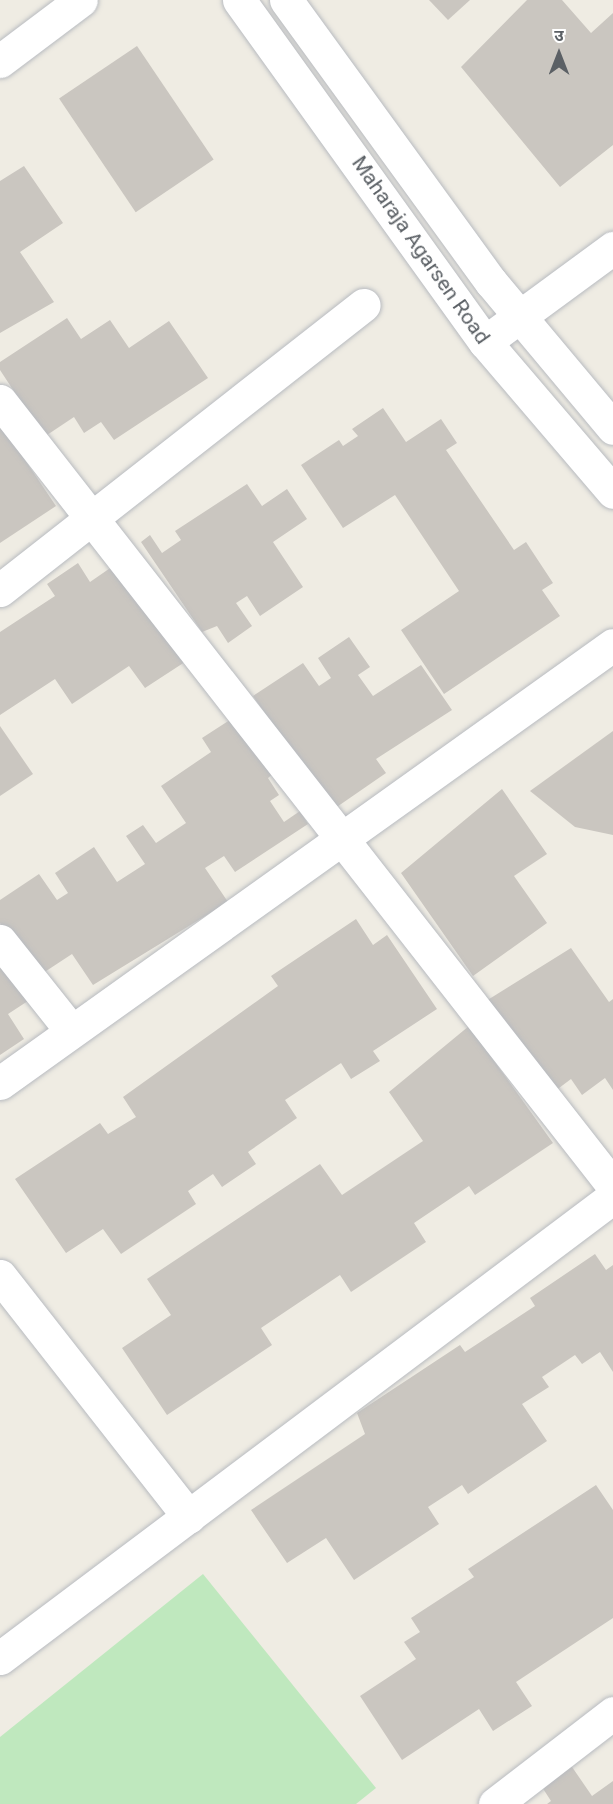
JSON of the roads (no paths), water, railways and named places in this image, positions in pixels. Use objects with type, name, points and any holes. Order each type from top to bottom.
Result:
[{"type":"street","points":[[0,61],[81,0]]},
{"type":"street","name":"Maharaja Agarsen Road","points":[[239,0],[485,342],[613,492]]},
{"type":"street","name":"Maharaja Agarsen Road","points":[[286,0],[519,318],[613,428]]},
{"type":"street","points":[[485,342],[613,248]]},
{"type":"street","points":[[0,590],[364,305]]},
{"type":"street","points":[[0,401],[613,1186]]},
{"type":"street","points":[[0,1083],[70,1029],[343,840],[613,645]]},
{"type":"street","points":[[0,940],[70,1029]]},
{"type":"street","points":[[0,1658],[613,1197]]},
{"type":"street","points":[[0,1276],[189,1516]]},
{"type":"street","points":[[495,1804],[609,1723]]}]
